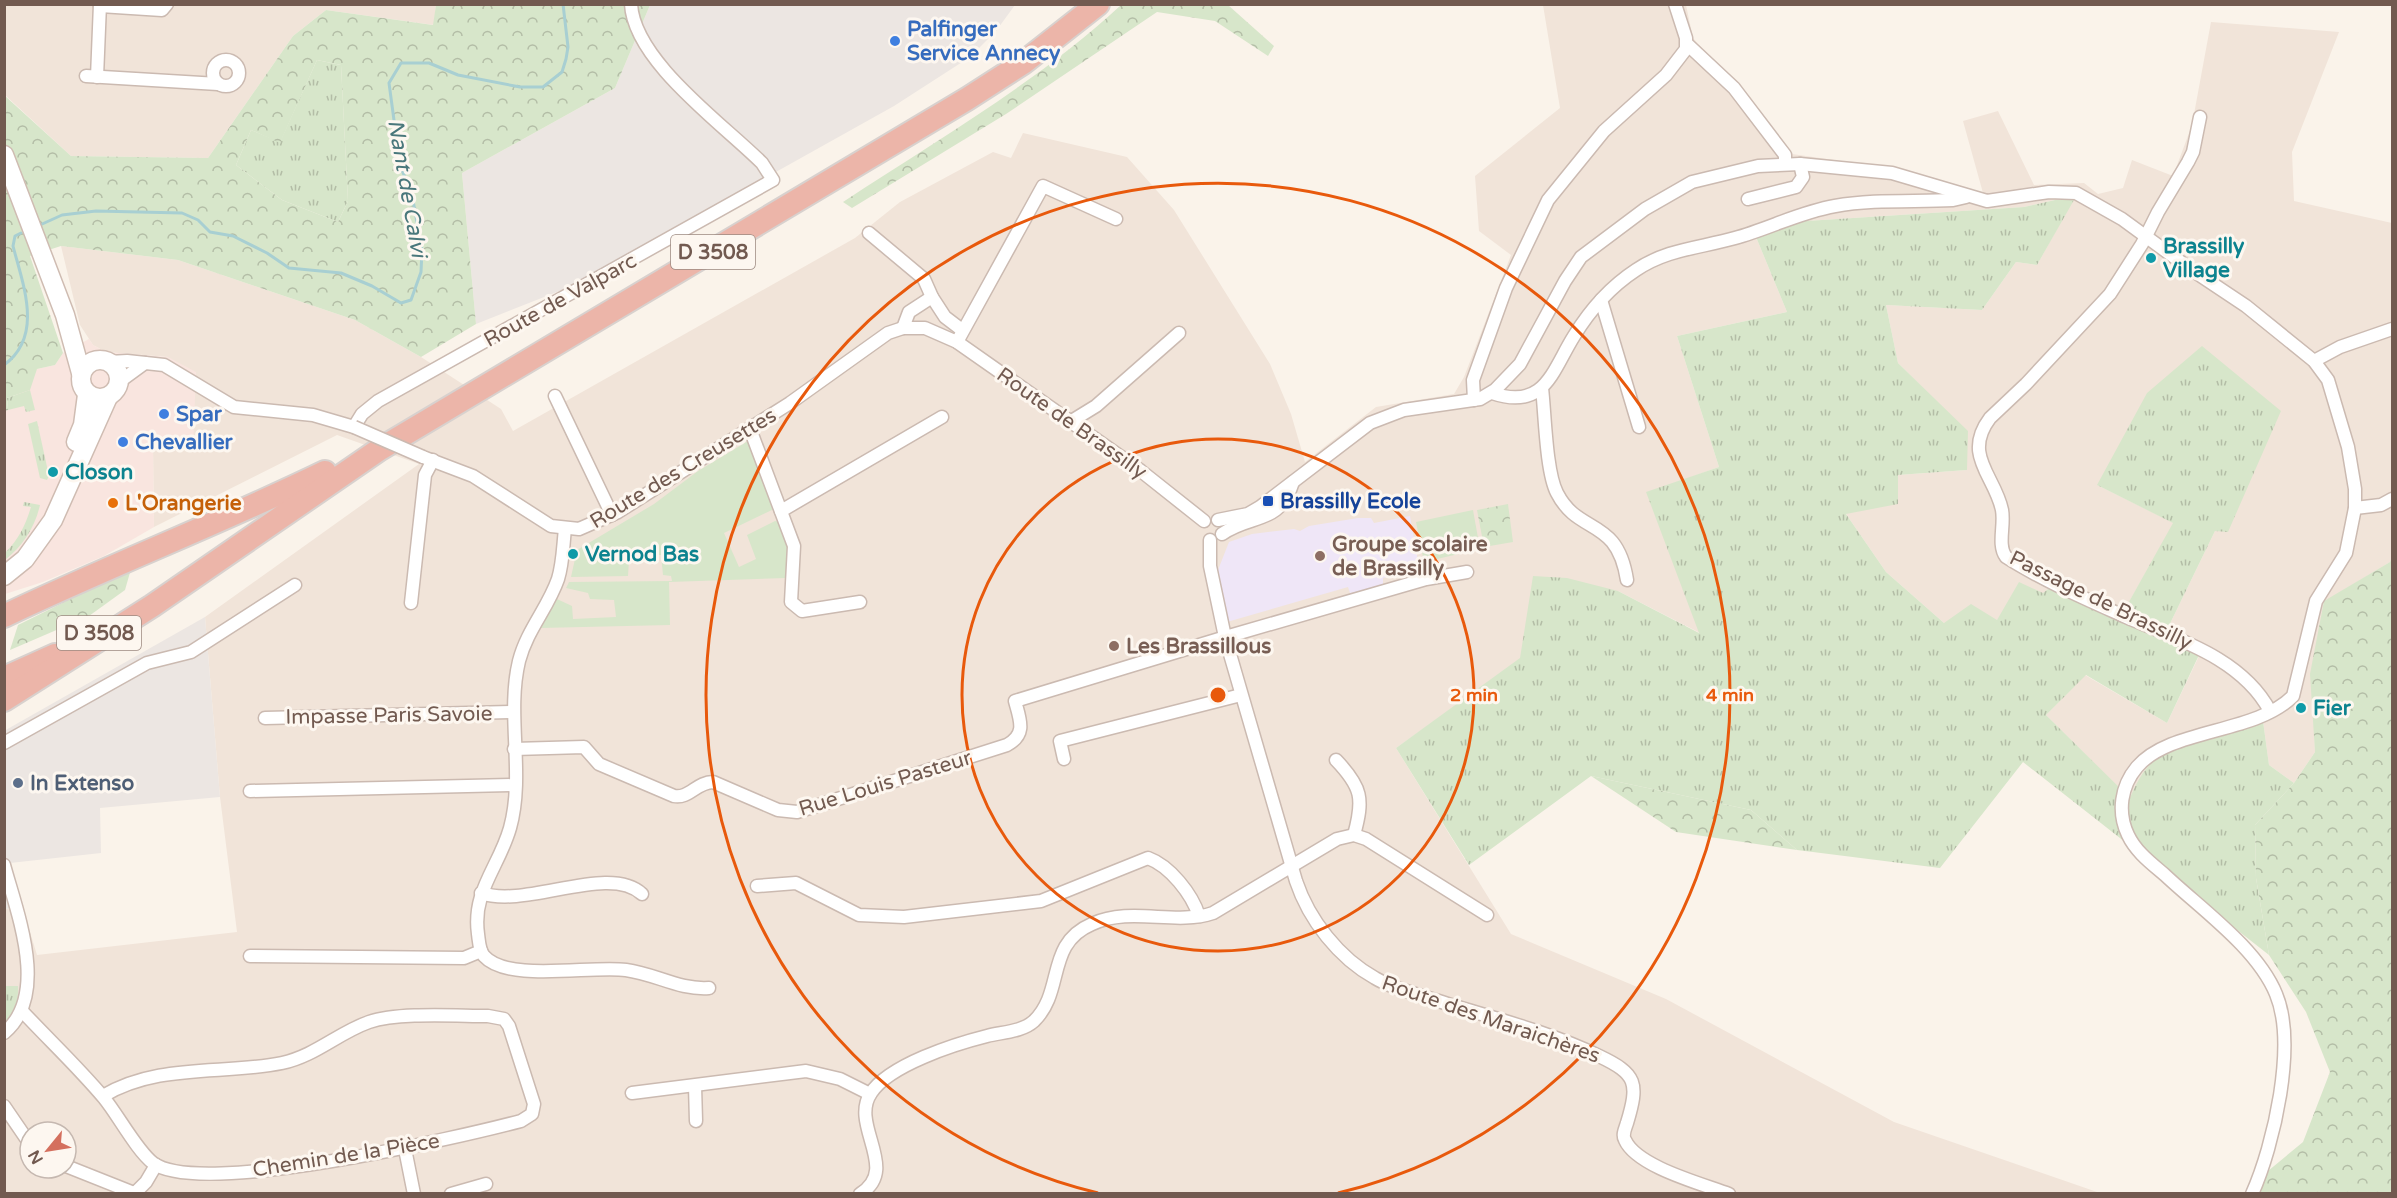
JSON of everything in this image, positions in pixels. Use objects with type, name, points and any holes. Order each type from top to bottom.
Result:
[{"type":"highway","name":"D 3508","points":[[4,678],[104,630],[190,580],[329,483],[416,427],[939,117],[1023,63],[1098,4]]},
{"type":"highway","points":[[4,616],[104,569],[265,502],[416,427]]},
{"type":"highway","points":[[4,700],[190,580]]},
{"type":"main road","points":[[4,154],[65,315],[81,373],[82,389],[87,395],[97,399],[108,397],[116,391],[119,382],[118,374],[103,361],[65,315]]},
{"type":"main road","points":[[81,373],[84,367],[103,361]]},
{"type":"main road","points":[[44,531],[47,513],[83,425],[87,395]]},
{"type":"main road","points":[[4,576],[25,559],[53,520],[108,397]]},
{"type":"street","points":[[167,4],[162,10],[100,5],[91,76],[218,84]]},
{"type":"street","name":"Route de Valparc","points":[[354,427],[362,414],[378,401],[773,180],[762,163],[657,63],[636,32],[630,4]]},
{"type":"street","points":[[1675,4],[1687,44],[1734,88],[1785,155],[1785,164]]},
{"type":"street","points":[[1474,400],[1473,380],[1506,288],[1548,200],[1604,131],[1676,64],[1687,44]]},
{"type":"street","points":[[2147,236],[2158,212],[2193,152],[2200,117]]},
{"type":"street","points":[[1748,199],[1796,187],[1803,177],[1800,164]]},
{"type":"street","points":[[1293,482],[1290,494],[1279,509],[1263,519],[1240,524],[1216,540],[1210,540],[1201,532],[1204,521],[1254,511],[1352,435],[1378,419],[1404,410],[1474,400],[1492,393],[1520,364],[1565,281],[1591,248],[1681,186],[1729,172],[1800,164],[1892,173],[1966,197],[1994,201],[2049,192],[2076,193],[2093,201],[2147,236],[2189,268],[2246,306],[2314,361],[2328,380],[2348,447],[2355,489],[2355,508],[2346,553],[2316,601],[2296,692],[2286,702],[2270,711],[2169,746],[2150,756],[2131,775],[2122,803],[2124,823],[2136,848],[2248,952],[2271,982],[2280,1005],[2285,1029],[2285,1055],[2264,1162],[2252,1194]]},
{"type":"street","points":[[868,233],[924,279],[932,297],[959,336],[1043,186],[1116,219]]},
{"type":"street","points":[[1492,393],[1511,398],[1530,394],[1542,388],[1552,378],[1574,336],[1600,300],[1627,276],[1656,258],[1684,248],[1734,238],[1835,206],[1953,200],[1966,197]]},
{"type":"street","name":"Passage de Brassilly","points":[[2147,236],[2097,310],[2063,342],[2026,384],[1996,410],[1982,429],[1981,461],[2002,511],[2002,549],[2008,558],[2058,584],[2213,656],[2253,687],[2270,711]]},
{"type":"street","points":[[903,328],[909,312],[932,297]]},
{"type":"street","points":[[1600,300],[1639,427]]},
{"type":"street","name":"Route des Creusettes","points":[[354,427],[473,476],[542,522],[565,529],[587,526],[612,515],[750,429],[883,336],[903,328],[915,327],[937,331]]},
{"type":"street","points":[[2314,361],[2340,347],[2392,329]]},
{"type":"street","name":"Route de Brassilly","points":[[937,331],[959,336],[1070,422],[1141,471],[1204,521]]},
{"type":"street","points":[[1070,422],[1096,406],[1179,333]]},
{"type":"street","points":[[103,361],[158,364],[172,368],[234,407],[313,415],[354,427]]},
{"type":"street","points":[[119,382],[145,363]]},
{"type":"street","points":[[1542,388],[1552,478],[1557,494],[1575,514],[1605,534],[1617,546],[1627,580]]},
{"type":"street","points":[[555,396],[612,515]]},
{"type":"street","points":[[781,511],[942,417]]},
{"type":"street","points":[[750,429],[794,546],[790,598],[793,605],[802,611],[860,602]]},
{"type":"street","points":[[411,603],[424,475],[428,458]]},
{"type":"street","points":[[2355,508],[2381,505],[2392,500]]},
{"type":"street","points":[[1218,520],[1222,525],[1222,534]]},
{"type":"street","points":[[565,529],[558,578],[528,634],[520,659],[513,712],[515,785],[510,827],[481,893],[475,914],[481,951],[492,961],[515,969],[545,971],[617,969],[638,972],[686,988],[710,988]]},
{"type":"street","name":"Route des Maraichères","points":[[1210,540],[1210,566],[1241,694],[1297,885],[1320,928],[1355,965],[1384,983],[1554,1038],[1619,1066],[1630,1076],[1634,1089],[1623,1134],[1630,1148],[1660,1167],[1729,1194]]},
{"type":"street","points":[[1226,637],[1426,579],[1467,572]]},
{"type":"street","points":[[4,743],[147,663],[191,652],[296,585]]},
{"type":"street","name":"Rue Louis Pasteur","points":[[514,749],[584,747],[599,764],[674,796],[685,796],[705,783],[713,782],[778,810],[797,812],[1007,745],[1016,740],[1022,725],[1015,701],[1226,637]]},
{"type":"street","points":[[1064,759],[1060,741],[1241,694]]},
{"type":"street","name":"Impasse Paris Savoie","points":[[265,718],[513,712]]},
{"type":"street","points":[[1336,760],[1354,780],[1360,794],[1360,809],[1354,835]]},
{"type":"street","points":[[250,791],[515,785]]},
{"type":"street","points":[[860,1194],[873,1181],[877,1165],[866,1115],[870,1095],[886,1079],[939,1050],[1032,1023],[1045,1006],[1062,950],[1068,941],[1083,928],[1119,915],[1198,916],[1222,908],[1337,839],[1354,835],[1366,839],[1487,915]]},
{"type":"street","points":[[757,886],[796,883],[859,915],[903,917],[985,909],[1052,898],[1148,858],[1164,867],[1178,882],[1193,902],[1198,916]]},
{"type":"street","points":[[4,865],[27,960],[26,989],[22,1011],[4,1034]]},
{"type":"street","points":[[481,893],[503,898],[608,882],[633,888],[642,894]]},
{"type":"street","points":[[250,957],[464,957],[481,951]]},
{"type":"street","points":[[22,1011],[103,1096],[156,1165],[146,1182],[134,1193],[78,1171]]},
{"type":"street","name":"Chemin de la Pièce","points":[[103,1096],[126,1086],[176,1071],[267,1065],[298,1058],[373,1021],[488,1016],[504,1018],[509,1026],[534,1099],[532,1114],[521,1121],[405,1149],[317,1164],[228,1172],[196,1173],[156,1165]]},
{"type":"street","points":[[632,1093],[806,1071],[840,1079],[870,1095]]},
{"type":"street","points":[[695,1086],[696,1121]]},
{"type":"street","points":[[4,1106],[18,1126]]},
{"type":"street","points":[[405,1149],[414,1194]]},
{"type":"street","points":[[451,1194],[486,1184]]},
{"type":"shaded area","points":[[4,5],[436,5],[434,25],[326,10],[293,36],[208,158],[71,156],[5,95]]},
{"type":"shaded area","points":[[650,5],[1015,5],[996,31],[970,57],[894,106],[572,286],[476,324],[462,173],[615,88]]},
{"type":"shaded area","points":[[1543,5],[1686,5],[1693,38],[1792,154],[1904,170],[1983,193],[1963,121],[1998,111],[2034,185],[2084,183],[2098,194],[2123,188],[2132,160],[2173,176],[2192,125],[2211,22],[2339,32],[2292,152],[2294,201],[2392,223],[2392,557],[2390,562],[2324,602],[2314,722],[2315,752],[2294,783],[2269,765],[2263,721],[2130,799],[2046,715],[2085,675],[2167,723],[2199,656],[2163,638],[2215,531],[2097,485],[2174,523],[2121,616],[2043,593],[1997,620],[1944,623],[1886,572],[1846,514],[1898,475],[1967,470],[1967,431],[1898,363],[1886,305],[1982,310],[2016,262],[2037,265],[2073,200],[2055,200],[2024,207],[1791,222],[1756,237],[1787,312],[1677,336],[1719,467],[1647,493],[1700,633],[1618,591],[1396,748],[1511,934],[1666,999],[1894,1122],[2100,1193],[5,1194],[5,909],[22,906],[37,955],[237,932],[220,797],[205,617],[419,464],[337,435],[154,527],[153,448],[168,357],[106,352],[93,345],[80,325],[61,246],[178,260],[355,320],[421,357],[501,409],[513,431],[855,238],[900,202],[993,152],[1011,158],[1023,133],[1127,157],[1174,210],[1270,364],[1291,414],[1305,462],[1376,407],[1454,394],[1464,377],[1511,255],[1479,231],[1475,176],[1560,108]]},
{"type":"shaded area","points":[[89,339],[93,345],[106,352],[168,357],[196,372],[193,449],[153,448],[154,527],[104,556],[43,582],[5,594],[4,411],[37,369],[55,365],[63,353]]},
{"type":"shaded area","name":"Groupe scolaire de Brassilly","points":[[1410,516],[1420,572],[1383,578],[1383,587],[1350,593],[1348,587],[1227,622],[1218,570],[1229,542],[1252,534],[1294,529],[1300,531],[1309,526],[1358,518],[1371,518],[1374,523]]},
{"type":"shaded area","points":[[205,617],[220,797],[100,808],[101,853],[10,863],[22,906],[5,909],[4,731]]},
{"type":"green space","points":[[436,5],[650,5],[615,88],[462,173],[476,324],[421,357],[355,320],[178,260],[61,246],[30,256],[63,353],[55,365],[37,369],[30,390],[7,398],[8,410],[5,411],[4,95],[71,156],[208,158],[293,36],[326,10],[433,25]],"holes":[[[317,60],[341,65],[348,201],[338,222],[282,200],[236,165],[251,130],[280,143]]]},
{"type":"green space","points":[[1121,5],[1228,5],[1274,46],[1268,56],[1215,21],[1157,12],[1006,114],[852,208],[843,202],[1021,85],[1056,60]]},
{"type":"green space","points":[[317,60],[341,65],[348,201],[338,222],[282,200],[236,165],[251,130],[280,142]]},
{"type":"green space","points":[[2055,200],[2074,200],[2037,265],[2016,262],[1982,310],[1886,305],[1898,363],[1968,431],[1967,470],[1898,475],[1898,504],[1846,514],[1886,572],[1944,623],[1971,604],[1997,620],[2019,582],[2043,593],[2052,586],[2121,616],[2173,523],[2097,485],[2147,393],[2202,346],[2281,411],[2228,532],[2215,531],[2163,638],[2199,655],[2167,723],[2086,675],[2046,715],[2130,798],[2143,773],[2163,754],[2263,721],[2269,765],[2294,783],[2255,825],[2256,878],[2269,955],[2023,762],[1940,868],[1797,850],[1751,810],[1591,776],[1469,865],[1396,748],[1520,658],[1533,576],[1567,578],[1618,591],[1699,633],[1646,492],[1719,467],[1677,336],[1787,312],[1756,237],[1791,222],[2024,207]]},
{"type":"green space","points":[[30,390],[35,410],[26,412],[24,406],[8,410],[7,398]]},
{"type":"green space","points":[[37,421],[49,476],[47,480],[40,478],[28,424]]},
{"type":"green space","points":[[748,441],[774,509],[724,533],[739,567],[756,559],[747,535],[775,521],[780,522],[790,544],[786,578],[669,582],[670,625],[540,628],[557,599],[572,606],[573,619],[616,617],[614,600],[590,599],[588,593],[566,588],[569,582],[672,581],[671,576],[663,575],[661,555],[642,555],[629,560],[628,576],[571,577],[577,550],[654,504],[698,471]]},
{"type":"green space","points":[[24,502],[40,505],[38,513],[23,542],[5,560],[5,553],[21,532],[31,507],[23,506]]},
{"type":"green space","points":[[1508,504],[1513,542],[1484,547],[1477,510]]},
{"type":"green space","points":[[1473,510],[1480,549],[1424,562],[1416,522]]},
{"type":"green space","points":[[2392,557],[2392,1193],[2257,1193],[2268,1171],[2303,1142],[2330,1072],[2306,1012],[2269,955],[2256,878],[2255,825],[2294,783],[2315,752],[2310,674],[2324,601],[2390,562]]},
{"type":"green space","points":[[131,569],[125,590],[89,616],[10,650],[18,625]]},
{"type":"green space","points":[[1591,776],[1751,810],[1797,850],[1676,832]]},
{"type":"green space","points":[[5,986],[18,986],[18,997],[5,1024]]},
{"type":"waterway","name":"Nant de Calvi","points":[[40,225],[62,215],[96,211],[182,213],[198,220],[210,232],[233,236],[267,253],[289,268],[341,273],[372,286],[401,303],[411,300],[421,272],[422,250],[412,195],[400,165],[389,83],[401,63],[429,63],[458,75],[520,87],[543,87],[562,72],[566,59],[568,47],[563,4]]},
{"type":"waterway","name":"Nant de Calvi","points":[[4,365],[16,353],[24,340],[27,325],[25,293],[13,246],[15,236],[21,233]]},
{"type":"place","name":"Palfinger Service Annecy","points":[[895,41]]},
{"type":"place","name":"Brassilly Village","points":[[2151,258]]},
{"type":"place","name":"Spar","points":[[164,414]]},
{"type":"place","name":"Chevallier","points":[[123,442]]},
{"type":"place","name":"Closon","points":[[53,472]]},
{"type":"place","name":"Brassilly Ecole","points":[[1268,501]]},
{"type":"place","name":"L'Orangerie","points":[[113,503]]},
{"type":"place","name":"Vernod Bas","points":[[573,554]]},
{"type":"place","name":"Groupe scolaire de Brassilly","points":[[1320,556]]},
{"type":"place","name":"Les Brassillous","points":[[1114,646]]},
{"type":"place","name":"Fier","points":[[2301,708]]},
{"type":"place","name":"In Extenso","points":[[18,783]]}]
